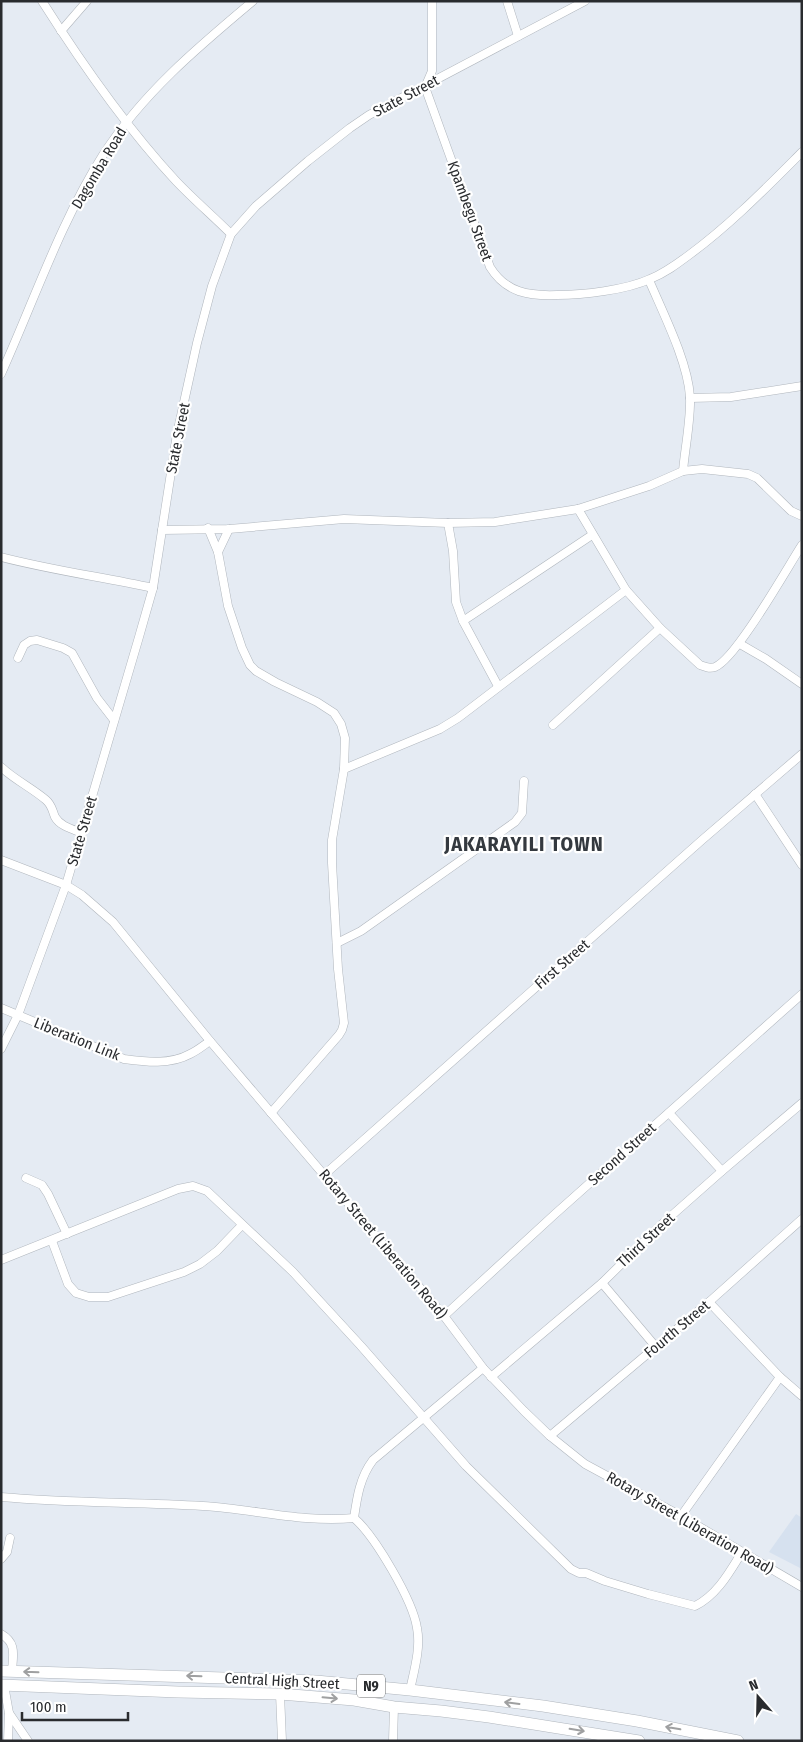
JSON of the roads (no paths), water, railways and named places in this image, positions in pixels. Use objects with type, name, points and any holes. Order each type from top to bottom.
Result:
[{"type":"highway","name":"Central High Street","points":[[7,1671],[316,1681],[410,1690],[637,1721],[738,1741]]},
{"type":"highway","points":[[105,1689],[113,1675]]},
{"type":"highway","name":"Central High Street","points":[[2,1685],[280,1694],[354,1700],[394,1708],[489,1717],[639,1741]]},
{"type":"street","points":[[42,1],[60,31],[108,100],[176,181],[231,234]]},
{"type":"street","points":[[60,31],[87,1]]},
{"type":"street","name":"Dagomba Road","points":[[1,374],[71,213],[103,154],[126,122],[187,58],[253,1]]},
{"type":"street","points":[[425,87],[432,71],[432,1]]},
{"type":"street","points":[[507,1],[518,36]]},
{"type":"street","name":"State Street","points":[[1,1048],[18,1015],[66,885],[153,588],[177,434],[197,343],[212,286],[231,234],[256,206],[350,128],[383,107],[425,87],[585,1]]},
{"type":"street","name":"Kpambegu Street","points":[[425,87],[490,267],[495,275],[516,291],[548,295],[569,295],[600,292],[650,280],[670,269],[712,238],[802,152]]},
{"type":"street","points":[[650,280],[682,362],[690,398],[683,471]]},
{"type":"street","points":[[690,398],[731,397],[802,386]]},
{"type":"street","points":[[162,530],[229,529],[344,520],[448,523],[495,522],[578,509],[649,486],[683,471],[702,469],[748,474],[757,478],[791,511],[802,516]]},
{"type":"street","points":[[578,509],[626,590],[660,628],[700,665],[709,669],[717,666],[740,644],[802,545]]},
{"type":"street","points":[[448,523],[453,551],[456,602],[463,621],[498,686]]},
{"type":"street","points":[[208,528],[218,552],[228,606],[246,658],[256,671],[274,682],[317,702],[334,713],[341,724],[345,738],[344,769],[332,840],[337,943],[344,1023],[342,1030],[272,1113]]},
{"type":"street","points":[[218,552],[229,529]]},
{"type":"street","points":[[463,621],[592,535]]},
{"type":"street","points":[[1,557],[153,588]]},
{"type":"street","points":[[344,769],[440,729],[458,718],[626,590]]},
{"type":"street","points":[[552,725],[660,628]]},
{"type":"street","points":[[18,658],[24,645],[36,640],[63,648],[72,653],[97,698],[114,720]]},
{"type":"street","points":[[740,644],[766,658],[802,684]]},
{"type":"street","name":"First Street","points":[[324,1175],[802,754]]},
{"type":"street","points":[[1,767],[47,800],[60,823],[82,832]]},
{"type":"street","points":[[337,943],[361,930],[515,822],[522,813],[524,781]]},
{"type":"street","points":[[755,794],[798,852],[802,865]]},
{"type":"street","name":"Rotary Street (Liberation Road)","points":[[1,860],[66,885],[82,895],[113,922],[210,1041],[444,1316],[484,1368],[550,1436],[585,1464],[681,1516],[802,1587]]},
{"type":"street","name":"Second Street","points":[[444,1316],[555,1214],[802,994]]},
{"type":"street","name":"Liberation Link","points":[[1,1008],[124,1059],[146,1062],[177,1059],[190,1054],[210,1041]]},
{"type":"street","name":"Third Street","points":[[491,1376],[602,1282],[662,1224],[722,1171],[800,1108]]},
{"type":"street","points":[[668,1113],[722,1171]]},
{"type":"street","points":[[26,1178],[42,1185],[67,1234]]},
{"type":"street","points":[[1,1260],[178,1189],[193,1186],[207,1191],[293,1272],[424,1416],[466,1466],[571,1569],[648,1594],[694,1606],[700,1603],[724,1581],[742,1552]]},
{"type":"street","name":"Fourth Street","points":[[550,1436],[709,1302],[802,1219]]},
{"type":"street","points":[[52,1241],[68,1284],[76,1292],[89,1297],[108,1297],[184,1272],[200,1264],[217,1251],[242,1224]]},
{"type":"street","points":[[602,1282],[656,1347]]},
{"type":"street","points":[[709,1302],[780,1377],[802,1396]]},
{"type":"street","points":[[354,1518],[357,1498],[365,1470],[373,1460],[484,1368]]},
{"type":"street","points":[[681,1516],[780,1377]]},
{"type":"street","points":[[1,1496],[61,1502],[204,1506],[318,1519],[354,1518],[364,1526],[407,1597],[414,1614],[418,1629],[418,1647],[410,1690]]},
{"type":"street","points":[[1,1559],[7,1552],[10,1538]]},
{"type":"street","points":[[1,1634],[8,1638],[13,1646],[7,1671]]},
{"type":"street","points":[[2,1685],[9,1713],[8,1741]]},
{"type":"street","points":[[280,1694],[282,1741]]},
{"type":"street","points":[[394,1708],[394,1741]]},
{"type":"street","points":[[9,1713],[28,1741]]},
{"type":"district","name":"JAKARAYILI TOWN","points":[[524,844]]}]
